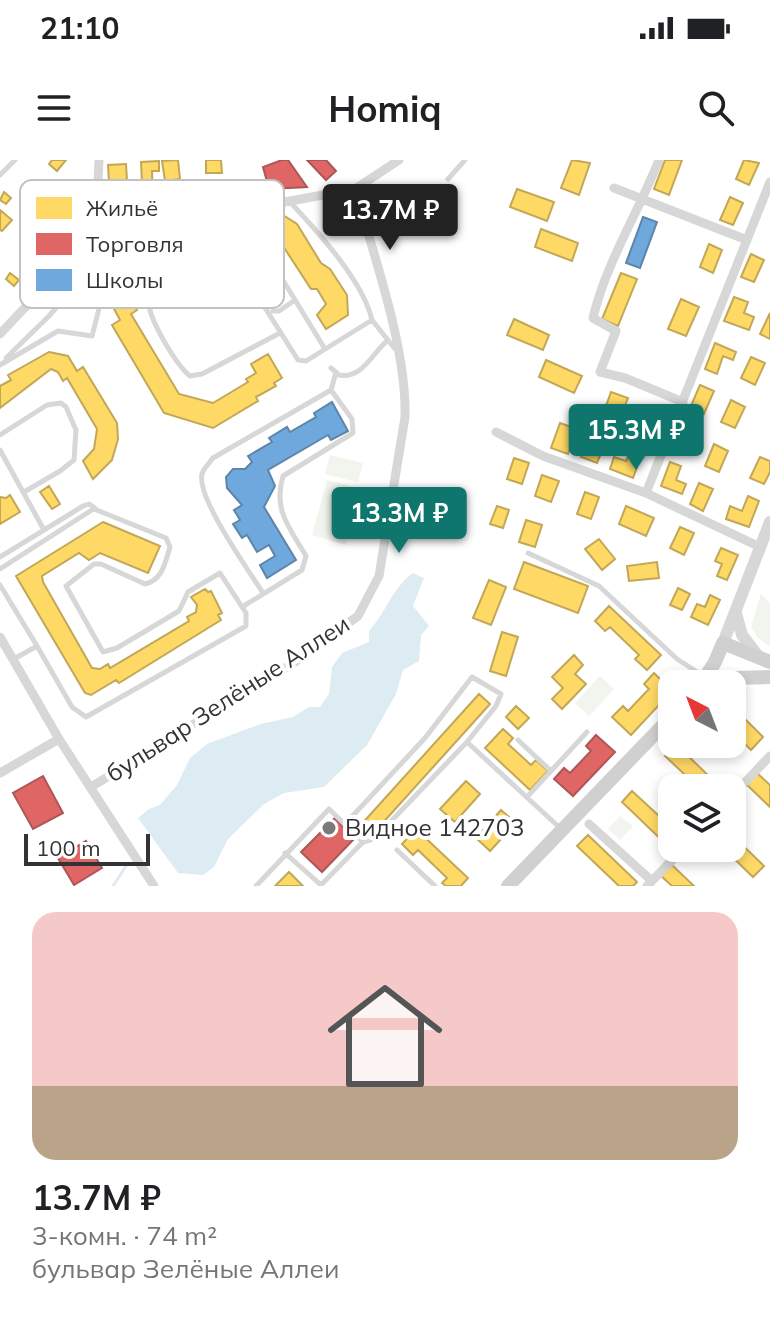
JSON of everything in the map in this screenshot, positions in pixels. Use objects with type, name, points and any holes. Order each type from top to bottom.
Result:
[{"type":"main road","points":[[711,670],[721,648]]},
{"type":"main road","points":[[721,648],[761,658],[755,668],[746,673]]},
{"type":"main road","points":[[721,648],[726,670]]},
{"type":"main road","points":[[746,678],[770,677]]},
{"type":"main road","points":[[508,886],[658,730]]},
{"type":"street","points":[[98,180],[99,160]]},
{"type":"street","points":[[284,202],[355,189],[399,160]]},
{"type":"street","points":[[659,160],[600,287],[593,318],[616,331],[600,372],[625,378],[683,402]]},
{"type":"street","points":[[646,493],[770,182]]},
{"type":"street","points":[[614,188],[747,240]]},
{"type":"street","name":"бульвар Зелёные Аллеи","points":[[91,787],[295,662],[358,616],[379,576],[406,396],[398,353],[355,189]]},
{"type":"street","points":[[0,334],[25,308]]},
{"type":"street","points":[[496,432],[543,456],[766,535],[721,648]]},
{"type":"street","points":[[736,609],[742,635],[761,658]]},
{"type":"street","points":[[0,637],[59,739],[154,886]]},
{"type":"street","points":[[0,773],[59,739]]},
{"type":"street","points":[[746,781],[770,756]]},
{"type":"street","points":[[589,824],[650,883],[670,862]]},
{"type":"lane","points":[[0,175],[15,160]]},
{"type":"lane","points":[[448,179],[465,160]]},
{"type":"lane","points":[[290,201],[332,247],[372,320],[398,353]]},
{"type":"lane","points":[[284,283],[325,349]]},
{"type":"lane","points":[[284,308],[295,300]]},
{"type":"lane","points":[[0,364],[56,308]]},
{"type":"lane","points":[[0,364],[58,331],[92,336],[99,308]]},
{"type":"lane","points":[[150,308],[181,368],[190,376],[202,374],[280,333]]},
{"type":"lane","points":[[264,308],[301,361],[306,361],[372,320]]},
{"type":"lane","points":[[273,311],[283,308]]},
{"type":"lane","points":[[242,607],[302,570],[306,556],[280,510],[278,492],[283,476],[353,433],[352,419],[331,390],[333,370],[346,376],[361,370],[388,340]]},
{"type":"lane","points":[[263,594],[211,510],[203,491],[202,474],[213,458],[331,390]]},
{"type":"lane","points":[[0,435],[55,403],[66,407],[75,424],[74,460],[24,492]]},
{"type":"lane","points":[[0,450],[44,530]]},
{"type":"lane","points":[[0,557],[89,504],[94,509],[166,538],[170,547],[159,577],[151,584],[94,564],[66,586],[103,652],[117,648],[179,611],[188,592],[216,575],[223,575],[242,607],[247,617],[246,626],[86,717],[72,707],[0,585]]},
{"type":"lane","points":[[0,569],[94,509]]},
{"type":"lane","points":[[528,553],[599,586],[691,670]]},
{"type":"lane","points":[[14,659],[37,646]]},
{"type":"lane","points":[[285,853],[321,885],[363,842],[374,839],[467,742],[496,706],[501,694],[472,677],[425,738],[346,823]]},
{"type":"lane","points":[[527,797],[587,732]]},
{"type":"lane","points":[[518,740],[551,771]]},
{"type":"lane","points":[[467,742],[561,829]]},
{"type":"lane","points":[[256,886],[329,809],[363,842]]},
{"type":"lane","points":[[397,850],[435,886]]},
{"type":"shaded area","points":[[330,455],[363,463],[358,482],[325,474]]},
{"type":"shaded area","points":[[327,480],[361,489],[346,545],[312,535]]},
{"type":"shaded area","points":[[413,573],[424,578],[413,606],[429,626],[421,635],[419,661],[403,670],[396,694],[367,745],[324,787],[284,793],[264,804],[228,839],[214,867],[203,875],[178,873],[138,818],[160,805],[177,785],[190,758],[207,744],[261,724],[293,717],[309,707],[320,707],[329,694],[332,667],[342,653],[369,642],[369,631],[400,586]]},
{"type":"shaded area","points":[[761,594],[770,603],[770,647],[757,637],[751,626]]},
{"type":"shaded area","points":[[600,676],[614,689],[589,716],[575,703]]},
{"type":"shaded area","points":[[620,816],[633,826],[620,840],[608,829]]},
{"type":"building: Жильё","points":[[52,160],[66,160],[57,171],[49,164]]},
{"type":"building: Жильё","points":[[178,160],[180,179],[165,180],[162,161]]},
{"type":"building: Жильё","points":[[206,160],[221,160],[222,173],[206,173]]},
{"type":"building: Жильё","points":[[572,160],[590,163],[579,195],[561,188]]},
{"type":"building: Жильё","points":[[665,160],[682,160],[669,195],[654,189]]},
{"type":"building: Жильё","points":[[744,160],[759,163],[749,185],[736,179]]},
{"type":"building: Жильё","points":[[159,161],[159,171],[152,171],[152,180],[142,180],[141,162]]},
{"type":"building: Жильё","points":[[126,164],[127,180],[109,180],[108,165]]},
{"type":"building: Жильё","points":[[517,189],[554,202],[547,221],[510,207]]},
{"type":"building: Жильё","points":[[4,192],[11,198],[6,204],[0,200]]},
{"type":"building: Жильё","points":[[730,197],[743,203],[733,225],[720,220]]},
{"type":"building: Жильё","points":[[0,210],[12,220],[2,231],[0,230]]},
{"type":"building: Жильё","points":[[284,216],[297,224],[321,263],[330,269],[347,295],[348,315],[326,329],[317,315],[326,304],[317,289],[311,289],[284,248]]},
{"type":"building: Жильё","points":[[541,229],[578,243],[572,261],[535,247]]},
{"type":"building: Жильё","points":[[709,244],[722,250],[713,273],[700,267]]},
{"type":"building: Жильё","points":[[751,254],[764,260],[754,282],[741,277]]},
{"type":"building: Жильё","points":[[10,273],[19,280],[14,286],[6,279]]},
{"type":"building: Жильё","points":[[621,273],[637,279],[618,326],[602,319]]},
{"type":"building: Жильё","points":[[734,297],[748,302],[744,313],[754,317],[749,330],[724,321]]},
{"type":"building: Жильё","points":[[681,299],[699,307],[686,336],[668,329]]},
{"type":"building: Жильё","points":[[114,308],[136,308],[131,314],[179,394],[213,403],[248,382],[246,379],[256,373],[251,364],[268,354],[282,378],[274,383],[276,386],[256,397],[258,401],[213,428],[164,413],[112,325],[120,320]]},
{"type":"building: Жильё","points":[[770,313],[770,339],[760,334]]},
{"type":"building: Жильё","points":[[514,319],[549,335],[543,350],[507,335]]},
{"type":"building: Жильё","points":[[715,343],[736,352],[733,360],[723,356],[717,374],[705,369]]},
{"type":"building: Жильё","points":[[49,352],[68,356],[77,371],[83,367],[117,423],[118,439],[112,460],[93,479],[83,461],[94,449],[97,429],[67,378],[63,381],[58,372],[51,369],[0,408],[0,386],[11,380],[8,375]]},
{"type":"building: Жильё","points":[[751,357],[765,363],[755,385],[741,378]]},
{"type":"building: Жильё","points":[[546,360],[582,376],[574,393],[539,377]]},
{"type":"building: Жильё","points":[[700,385],[714,391],[704,414],[690,408]]},
{"type":"building: Жильё","points":[[611,392],[628,398],[618,423],[602,417]]},
{"type":"building: Жильё","points":[[731,400],[745,407],[735,428],[721,422]]},
{"type":"building: Жильё","points":[[644,411],[658,417],[648,438],[634,432]]},
{"type":"building: Жильё","points":[[560,423],[577,429],[568,454],[551,448]]},
{"type":"building: Жильё","points":[[685,426],[699,432],[689,454],[675,447]]},
{"type":"building: Жильё","points":[[590,432],[607,439],[597,463],[581,457]]},
{"type":"building: Жильё","points":[[714,444],[728,451],[719,472],[705,466]]},
{"type":"building: Жильё","points":[[632,447],[643,451],[633,478],[610,469],[614,457],[626,461]]},
{"type":"building: Жильё","points":[[760,457],[770,461],[770,472],[764,484],[750,478]]},
{"type":"building: Жильё","points":[[514,458],[529,463],[522,484],[507,479]]},
{"type":"building: Жильё","points":[[670,462],[681,466],[676,480],[686,484],[682,494],[661,486]]},
{"type":"building: Жильё","points":[[542,475],[559,481],[551,502],[535,496]]},
{"type":"building: Жильё","points":[[699,483],[713,489],[703,511],[690,504]]},
{"type":"building: Жильё","points":[[49,486],[60,504],[52,509],[40,492]]},
{"type":"building: Жильё","points":[[585,492],[599,497],[591,519],[577,514]]},
{"type":"building: Жильё","points":[[10,495],[20,512],[0,524],[0,497]]},
{"type":"building: Жильё","points":[[748,496],[759,501],[749,527],[726,519],[730,506],[742,511]]},
{"type":"building: Жильё","points":[[497,506],[509,510],[503,528],[490,524]]},
{"type":"building: Жильё","points":[[626,506],[654,518],[646,536],[619,524]]},
{"type":"building: Жильё","points":[[526,520],[542,525],[535,547],[519,542]]},
{"type":"building: Жильё","points":[[103,522],[160,546],[148,573],[100,553],[89,560],[79,553],[42,576],[92,668],[100,669],[108,664],[110,668],[189,621],[187,617],[196,612],[197,605],[191,597],[205,589],[211,591],[222,613],[218,615],[221,620],[119,683],[116,680],[91,695],[85,693],[16,576]]},
{"type":"building: Жильё","points":[[680,527],[694,533],[684,555],[670,548]]},
{"type":"building: Жильё","points":[[599,539],[615,559],[602,570],[585,549]]},
{"type":"building: Жильё","points":[[721,548],[738,555],[727,580],[717,576],[722,564],[715,561]]},
{"type":"building: Жильё","points":[[524,562],[588,586],[578,613],[514,589]]},
{"type":"building: Жильё","points":[[657,562],[659,578],[629,581],[627,566]]},
{"type":"building: Жильё","points":[[489,580],[506,587],[491,625],[473,618]]},
{"type":"building: Жильё","points":[[678,588],[690,594],[682,610],[670,605]]},
{"type":"building: Жильё","points":[[710,595],[720,600],[708,625],[691,617],[697,604],[705,607]]},
{"type":"building: Жильё","points":[[609,606],[661,655],[647,670],[635,659],[639,655],[610,627],[605,631],[595,621]]},
{"type":"building: Жильё","points":[[502,632],[518,637],[506,676],[490,671]]},
{"type":"building: Жильё","points":[[574,655],[583,665],[575,674],[586,684],[562,709],[552,699],[563,688],[552,677]]},
{"type":"building: Жильё","points":[[654,673],[658,677],[658,706],[631,735],[612,717],[623,706],[628,711],[649,689],[644,684]]},
{"type":"building: Жильё","points":[[479,694],[490,704],[370,837],[359,827]]},
{"type":"building: Жильё","points":[[516,706],[529,718],[518,729],[506,717]]},
{"type":"building: Жильё","points":[[746,720],[763,737],[751,750],[746,745]]},
{"type":"building: Жильё","points":[[503,729],[513,738],[508,744],[531,765],[536,760],[548,771],[530,790],[485,748]]},
{"type":"building: Жильё","points":[[667,758],[690,758],[707,774],[684,774]]},
{"type":"building: Жильё","points":[[757,773],[770,785],[770,807],[746,784]]},
{"type":"building: Жильё","points":[[466,781],[480,794],[455,822],[440,809]]},
{"type":"building: Жильё","points":[[632,791],[658,815],[658,837],[622,802]]},
{"type":"building: Жильё","points":[[501,810],[516,823],[490,851],[476,838]]},
{"type":"building: Жильё","points":[[416,829],[468,878],[461,886],[446,886],[442,883],[447,878],[418,850],[413,855],[402,844]]},
{"type":"building: Жильё","points":[[588,835],[637,882],[633,886],[619,886],[577,846]]},
{"type":"building: Жильё","points":[[746,849],[764,866],[753,877],[737,862],[746,862]]},
{"type":"building: Жильё","points":[[672,865],[694,886],[672,886],[661,876]]},
{"type":"building: Жильё","points":[[289,872],[303,886],[275,886]]},
{"type":"building: Торговля","points":[[288,160],[307,187],[284,188],[284,180],[267,180],[263,167]]},
{"type":"building: Торговля","points":[[307,160],[326,160],[336,171],[326,180]]},
{"type":"building: Торговля","points":[[596,735],[615,752],[573,796],[554,779],[564,768],[570,773],[591,751],[586,746]]},
{"type":"building: Торговля","points":[[43,776],[63,813],[33,829],[13,793]]},
{"type":"building: Торговля","points":[[335,818],[355,838],[322,872],[301,852]]},
{"type":"building: Торговля","points":[[86,841],[102,868],[74,885],[58,858]]},
{"type":"building: Школы","points":[[643,217],[657,222],[640,268],[626,263]]},
{"type":"building: Школы","points":[[332,402],[348,431],[331,440],[328,435],[268,470],[275,486],[264,507],[296,560],[267,578],[260,565],[275,556],[269,545],[257,552],[247,535],[242,538],[233,524],[240,520],[234,510],[242,505],[227,488],[226,477],[233,469],[245,469],[252,462],[248,456],[272,442],[269,438],[287,427],[290,432],[316,417],[314,413]]},
{"type":"waterway","points":[[113,886],[128,863]]},
{"type":"place","name":"Видное 142703","points":[[329,828]]}]
